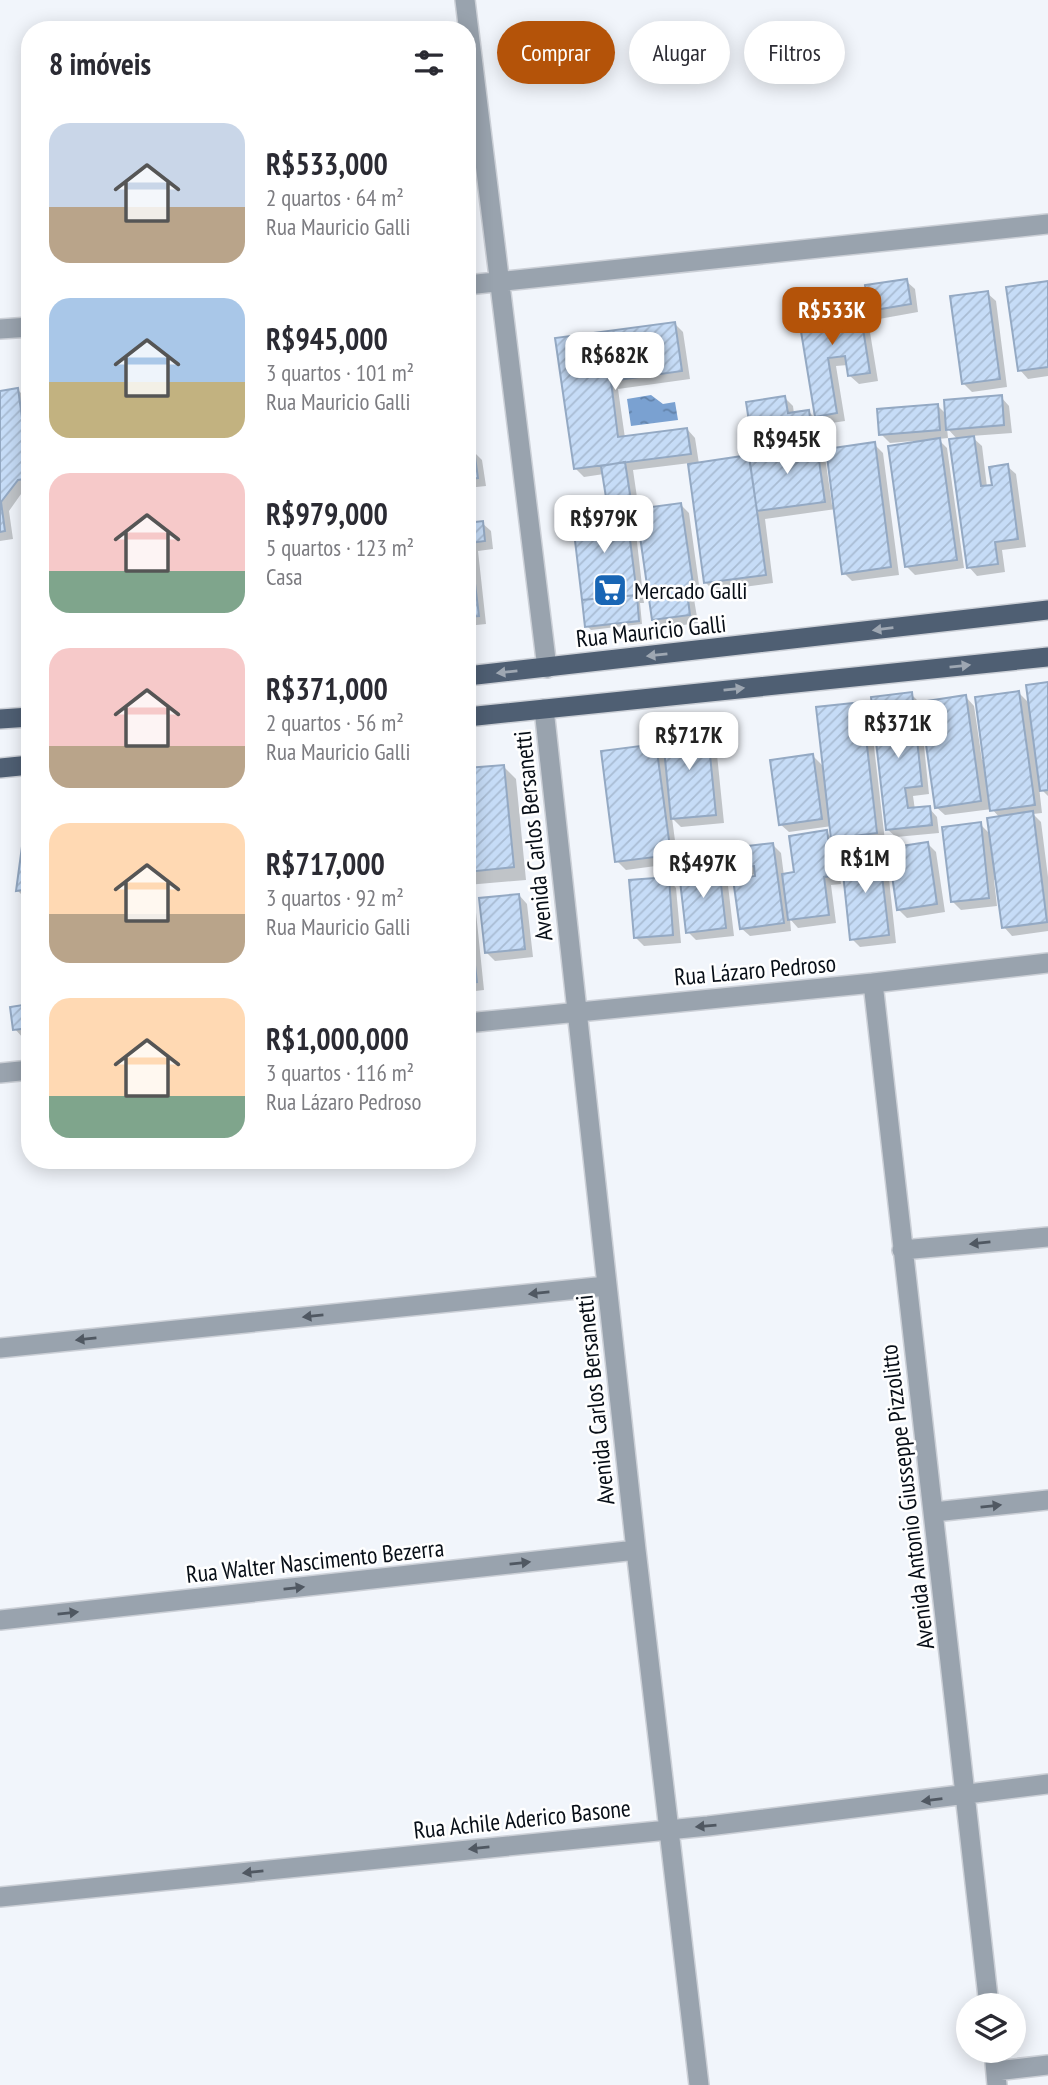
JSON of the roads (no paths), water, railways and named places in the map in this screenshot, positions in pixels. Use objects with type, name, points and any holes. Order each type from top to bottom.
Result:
[{"type":"main road","name":"Rua Mauricio Galli","points":[[476,675],[1048,610]]},
{"type":"main road","points":[[476,716],[1048,657]]},
{"type":"main road","points":[[0,719],[21,718]]},
{"type":"main road","points":[[0,770],[21,766]]},
{"type":"street","points":[[464,0],[467,21]]},
{"type":"street","points":[[476,94],[547,668]]},
{"type":"street","points":[[476,284],[1048,225]]},
{"type":"street","points":[[0,329],[21,328]]},
{"type":"street","name":"Avenida Carlos Bersanetti","points":[[544,709],[636,1550],[671,1829],[699,2085]]},
{"type":"street","name":"Rua Lázaro Pedroso","points":[[476,1022],[1048,963]]},
{"type":"street","name":"Avenida Antonio Giusseppe Pizzolitto","points":[[873,983],[988,1993]]},
{"type":"street","points":[[0,1073],[21,1071]]},
{"type":"street","points":[[902,1250],[1048,1237]]},
{"type":"street","points":[[0,1348],[607,1286]]},
{"type":"street","points":[[934,1512],[1048,1500]]},
{"type":"street","name":"Rua Walter Nascimento Bezerra","points":[[0,1620],[636,1550]]},
{"type":"street","name":"Rua Achile Aderico Basone","points":[[0,1898],[671,1829],[966,1796],[1048,1784]]},
{"type":"street","points":[[996,2078],[1048,2065]]},
{"type":"water","points":[[651,395],[663,404],[675,402],[678,420],[631,426],[627,399]]},
{"type":"place","name":"Mercado Galli","points":[[610,590]]}]
